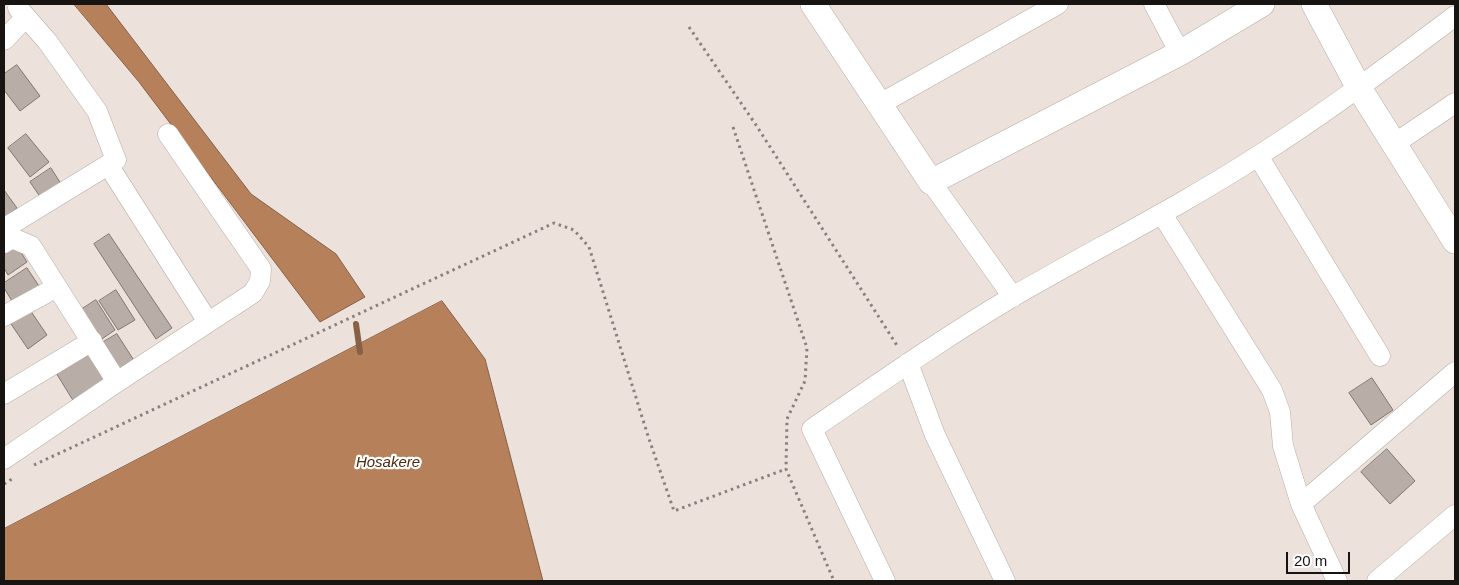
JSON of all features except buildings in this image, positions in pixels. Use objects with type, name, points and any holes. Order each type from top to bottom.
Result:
[{"type":"street","points":[[813,4],[931,182],[1013,297]]},
{"type":"street","points":[[880,104],[1058,4]]},
{"type":"street","points":[[1154,4],[1180,53]]},
{"type":"street","points":[[931,182],[1180,53],[1262,4]]},
{"type":"street","points":[[1314,4],[1359,88],[1453,234]]},
{"type":"street","points":[[4,40],[22,12],[47,41],[96,111],[116,160],[6,234]]},
{"type":"street","points":[[885,581],[812,429],[908,363],[1013,297],[1162,214],[1258,156],[1359,88],[1455,16]]},
{"type":"street","points":[[1394,144],[1455,103]]},
{"type":"street","points":[[4,458],[254,293],[260,281],[261,270],[168,134]]},
{"type":"street","points":[[1258,156],[1380,356]]},
{"type":"street","points":[[112,171],[208,322]]},
{"type":"street","points":[[1162,214],[1272,390],[1280,412],[1283,446],[1301,504],[1337,581]]},
{"type":"street","points":[[6,234],[32,246],[117,382]]},
{"type":"street","points":[[4,316],[57,287]]},
{"type":"street","points":[[4,394],[92,341]]},
{"type":"street","points":[[908,363],[935,435],[1005,581]]},
{"type":"street","points":[[1301,504],[1455,372]]},
{"type":"street","points":[[1377,581],[1455,515]]},
{"type":"path","points":[[689,27],[756,125],[908,363]]},
{"type":"path","points":[[734,127],[807,348],[805,381],[787,419],[786,469],[834,581]]},
{"type":"path","points":[[33,466],[554,223],[574,230],[589,247],[648,436],[674,512],[786,469]]},
{"type":"path","points":[[4,484],[19,475]]},
{"type":"water","points":[[74,4],[106,4],[251,194],[336,254],[365,297],[320,322],[139,82]]},
{"type":"water","name":"Hosakere","points":[[442,301],[485,359],[543,581],[4,581],[4,529]]},
{"type":"waterway","points":[[356,324],[360,352]]}]
